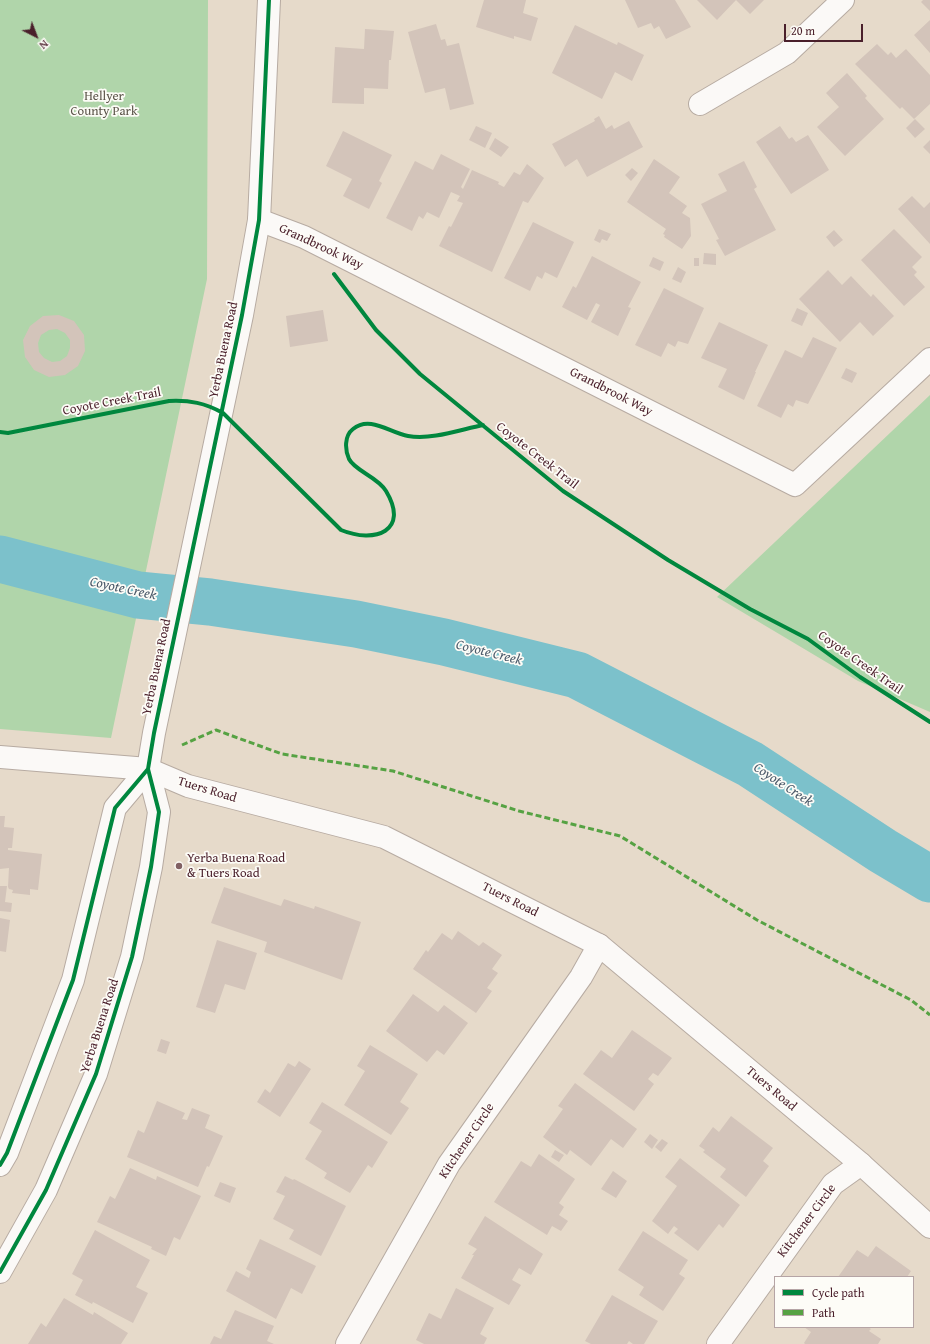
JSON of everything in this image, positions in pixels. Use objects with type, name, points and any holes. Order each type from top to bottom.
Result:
[{"type":"street","name":"Yerba Buena Road","points":[[0,1272],[46,1190],[96,1074],[132,957],[151,867],[159,812],[148,769],[162,688],[242,315],[259,220],[269,0]]},
{"type":"street","points":[[700,104],[787,53],[843,0]]},
{"type":"street","name":"Grandbrook Way","points":[[259,220],[304,237],[795,485],[930,359]]},
{"type":"street","name":"Tuers Road","points":[[0,757],[148,769],[188,786],[384,838],[599,945],[861,1164],[930,1228]]},
{"type":"street","points":[[2,1156],[73,980],[114,808],[148,769]]},
{"type":"street","name":"Kitchener Circle","points":[[347,1344],[449,1164],[581,977],[599,945]]},
{"type":"street","name":"Kitchener Circle","points":[[718,1344],[833,1184],[861,1164]]},
{"type":"green space","name":"Hellyer County Park","points":[[0,0],[208,0],[207,279],[111,738],[0,729]]},
{"type":"green space","points":[[930,395],[930,712],[858,681],[717,597]]},
{"type":"building","points":[[484,0],[526,0],[523,13],[538,18],[531,41],[514,36],[514,39],[476,27]]},
{"type":"building","points":[[625,0],[675,0],[691,27],[666,39],[659,26],[654,29],[651,23],[638,28]]},
{"type":"building","points":[[697,0],[736,0],[717,20]]},
{"type":"building","points":[[736,0],[764,0],[750,14]]},
{"type":"building","points":[[923,0],[930,0],[930,11],[921,2]]},
{"type":"building","points":[[930,20],[930,53],[914,35]]},
{"type":"building","points":[[436,24],[441,40],[445,39],[447,46],[459,43],[474,104],[450,110],[445,88],[425,93],[408,32]]},
{"type":"building","points":[[575,25],[617,45],[618,42],[644,55],[632,81],[615,72],[602,99],[552,73]]},
{"type":"building","points":[[365,29],[394,31],[391,60],[389,60],[388,89],[364,88],[364,104],[332,103],[335,47],[364,49]]},
{"type":"building","points":[[877,44],[888,55],[891,52],[896,58],[906,49],[930,75],[930,104],[914,119],[902,107],[900,109],[855,64]]},
{"type":"building","points":[[847,73],[867,96],[865,98],[884,119],[845,156],[817,127],[839,107],[826,93]]},
{"type":"building","points":[[599,116],[606,129],[612,125],[614,129],[629,121],[643,147],[587,177],[577,159],[565,167],[552,144],[595,121],[594,119]]},
{"type":"building","points":[[915,119],[925,129],[915,138],[906,128]]},
{"type":"building","points":[[476,126],[492,133],[485,148],[469,140]]},
{"type":"building","points":[[780,126],[789,139],[792,137],[796,142],[808,135],[829,170],[791,194],[756,142]]},
{"type":"building","points":[[343,131],[392,155],[379,181],[382,183],[369,209],[343,196],[352,179],[326,166]]},
{"type":"building","points":[[495,138],[509,147],[501,157],[489,149]]},
{"type":"building","points":[[930,140],[930,154],[923,147]]},
{"type":"building","points":[[441,154],[470,169],[461,187],[463,189],[472,170],[499,182],[498,184],[504,187],[514,172],[520,175],[527,164],[544,178],[528,203],[523,201],[492,272],[439,246],[449,226],[451,227],[463,203],[457,201],[460,196],[451,192],[439,218],[427,212],[423,219],[419,216],[412,231],[386,218],[415,161],[433,170]]},
{"type":"building","points":[[654,159],[680,177],[669,193],[687,206],[682,213],[690,218],[691,236],[682,249],[664,237],[665,235],[663,234],[666,229],[627,202]]},
{"type":"building","points":[[744,161],[757,187],[754,189],[776,230],[725,256],[716,240],[719,239],[701,204],[727,191],[718,174]]},
{"type":"building","points":[[632,168],[638,173],[631,181],[625,175]]},
{"type":"building","points":[[912,196],[924,208],[930,202],[930,244],[898,209]]},
{"type":"building","points":[[533,222],[574,242],[557,278],[545,272],[542,279],[537,276],[530,291],[504,278]]},
{"type":"building","points":[[599,229],[611,234],[607,241],[602,239],[600,243],[594,240]]},
{"type":"building","points":[[894,229],[922,257],[912,267],[917,272],[914,275],[925,287],[904,306],[861,260]]},
{"type":"building","points":[[834,230],[843,240],[834,247],[826,237]]},
{"type":"building","points":[[704,253],[716,254],[716,265],[703,264]]},
{"type":"building","points":[[592,256],[641,282],[628,307],[631,308],[618,336],[591,322],[600,305],[596,303],[587,320],[562,307],[573,286],[576,288]]},
{"type":"building","points":[[653,257],[664,262],[660,271],[649,266]]},
{"type":"building","points":[[694,258],[699,258],[699,266],[694,266]]},
{"type":"building","points":[[678,267],[686,272],[681,283],[672,279]]},
{"type":"building","points":[[828,270],[842,285],[851,276],[871,297],[873,294],[894,316],[873,336],[860,322],[840,342],[799,299]]},
{"type":"building","points":[[664,288],[704,308],[688,344],[678,341],[675,347],[668,343],[661,357],[635,345]]},
{"type":"building","points":[[797,308],[808,313],[802,326],[791,321]]},
{"type":"building","points":[[323,310],[328,341],[290,347],[286,316]]},
{"type":"building","points":[[59,315],[74,321],[84,335],[85,351],[78,366],[65,375],[49,377],[34,370],[25,357],[23,340],[30,326],[43,316]],"holes":[[[57,329],[65,333],[70,340],[70,348],[67,356],[60,361],[52,362],[44,358],[39,352],[38,343],[41,335],[49,330]]]},
{"type":"building","points":[[719,322],[768,345],[744,400],[718,387],[727,369],[701,358]]},
{"type":"building","points":[[813,337],[837,348],[808,404],[796,400],[793,407],[788,404],[781,418],[757,406],[785,350],[802,358]]},
{"type":"building","points":[[846,368],[857,373],[852,383],[841,378]]},
{"type":"building","points":[[0,816],[5,816],[4,827],[14,828],[12,848],[8,848],[8,850],[42,854],[38,890],[30,889],[30,895],[12,893],[13,890],[9,889],[8,887],[9,868],[0,869]]},
{"type":"building","points":[[0,886],[7,886],[5,902],[12,903],[11,912],[0,911]]},
{"type":"building","points":[[224,887],[281,906],[284,899],[314,909],[315,906],[361,922],[342,980],[264,952],[267,942],[211,923]]},
{"type":"building","points":[[0,918],[10,920],[6,952],[0,951]]},
{"type":"building","points":[[458,931],[479,946],[483,942],[502,955],[492,969],[498,973],[487,988],[492,991],[476,1013],[413,969],[426,950],[428,952],[442,933],[452,940]]},
{"type":"building","points":[[217,940],[257,953],[245,990],[225,984],[215,1013],[196,1007]]},
{"type":"building","points":[[413,994],[438,1012],[444,1005],[468,1023],[444,1055],[437,1050],[427,1062],[386,1031]]},
{"type":"building","points":[[632,1030],[672,1058],[658,1076],[653,1073],[648,1079],[654,1084],[634,1111],[583,1074],[601,1050],[612,1058]]},
{"type":"building","points":[[161,1039],[170,1042],[166,1054],[157,1051]]},
{"type":"building","points":[[370,1045],[418,1074],[400,1102],[409,1108],[391,1135],[344,1105],[365,1071],[357,1066]]},
{"type":"building","points":[[299,1061],[311,1069],[280,1117],[257,1102],[265,1089],[270,1093],[288,1063],[295,1067]]},
{"type":"building","points":[[575,1083],[637,1129],[623,1148],[611,1139],[591,1166],[570,1150],[567,1155],[543,1137],[563,1109],[558,1106]]},
{"type":"building","points":[[157,1101],[185,1113],[182,1119],[187,1120],[192,1108],[210,1115],[205,1128],[223,1136],[198,1187],[127,1157],[138,1130],[144,1133]]},
{"type":"building","points":[[322,1102],[388,1142],[372,1168],[368,1165],[350,1193],[324,1178],[327,1173],[305,1159],[322,1131],[309,1123]]},
{"type":"building","points":[[731,1116],[773,1148],[763,1161],[769,1166],[746,1197],[720,1177],[726,1169],[703,1152],[705,1150],[699,1146],[713,1127],[719,1132]]},
{"type":"building","points":[[650,1134],[658,1140],[652,1149],[644,1142]]},
{"type":"building","points":[[662,1139],[668,1143],[661,1152],[655,1147]]},
{"type":"building","points":[[555,1150],[564,1155],[559,1162],[551,1157]]},
{"type":"building","points":[[539,1154],[575,1179],[559,1203],[564,1207],[559,1215],[568,1221],[561,1231],[552,1226],[547,1235],[494,1202],[521,1161],[531,1167]]},
{"type":"building","points":[[680,1158],[740,1205],[723,1228],[719,1224],[698,1251],[674,1233],[678,1229],[674,1226],[668,1234],[652,1221],[677,1186],[665,1177]]},
{"type":"building","points":[[130,1168],[156,1180],[157,1176],[201,1196],[180,1240],[174,1237],[166,1256],[151,1249],[152,1247],[97,1222],[110,1196],[115,1199]]},
{"type":"building","points":[[613,1171],[627,1181],[616,1198],[601,1189]]},
{"type":"building","points":[[285,1176],[293,1180],[294,1179],[346,1206],[321,1256],[289,1239],[294,1230],[273,1219],[285,1196],[276,1192]]},
{"type":"building","points":[[220,1182],[236,1188],[230,1203],[214,1196]]},
{"type":"building","points":[[485,1216],[543,1254],[531,1275],[519,1268],[512,1280],[521,1285],[509,1305],[461,1278],[474,1255],[472,1255],[477,1249],[468,1244]]},
{"type":"building","points":[[95,1230],[150,1260],[136,1287],[148,1293],[133,1323],[93,1302],[92,1304],[75,1295],[83,1280],[72,1274]]},
{"type":"building","points":[[643,1231],[688,1260],[679,1274],[685,1278],[663,1311],[639,1295],[644,1287],[618,1270]]},
{"type":"building","points":[[260,1239],[316,1266],[302,1294],[291,1288],[276,1319],[226,1291],[236,1271],[249,1278],[251,1272],[246,1269]]},
{"type":"building","points":[[876,1246],[911,1271],[908,1276],[839,1276],[857,1250],[868,1257]]},
{"type":"building","points":[[456,1288],[494,1308],[480,1334],[487,1338],[484,1344],[424,1344],[416,1340],[429,1313],[441,1319]]},
{"type":"building","points":[[612,1295],[658,1321],[644,1344],[633,1344],[629,1341],[627,1344],[591,1344],[585,1341]]},
{"type":"building","points":[[64,1298],[93,1315],[94,1312],[128,1333],[121,1344],[28,1344],[41,1323],[46,1327]]},
{"type":"building","points":[[235,1310],[274,1326],[267,1341],[274,1344],[210,1344],[214,1336],[221,1339]]},
{"type":"building","points":[[805,1328],[870,1328],[871,1329],[869,1331],[881,1339],[878,1344],[805,1344],[804,1343],[811,1332]]},
{"type":"waterway","name":"Coyote Creek","points":[[0,559],[138,595],[210,602],[356,624],[444,642],[577,675],[750,764],[883,851],[930,879]]},
{"type":"marked path","points":[[182,745],[216,730],[282,754],[393,771],[519,811],[620,836],[757,920],[911,1000],[930,1015]]},
{"type":"cycle path","points":[[0,1272],[46,1190],[96,1074],[132,957],[151,867],[159,812],[148,769],[154,733],[242,315],[259,220],[269,0]]},
{"type":"cycle path","name":"Coyote Creek Trail","points":[[334,274],[376,330],[420,374],[563,491],[668,560],[750,609],[808,639],[860,677],[930,722]]},
{"type":"cycle path","name":"Coyote Creek Trail","points":[[0,432],[8,433],[169,401],[184,401],[204,405],[223,413],[341,530],[354,534],[366,535],[377,534],[385,531],[391,525],[394,516],[392,505],[386,491],[378,482],[356,467],[349,459],[346,443],[348,435],[353,429],[360,425],[373,424],[408,436],[426,437],[483,425]]},
{"type":"cycle path","points":[[0,1165],[7,1153],[73,980],[115,808],[148,769]]},
{"type":"place","name":"Yerba Buena Road & Tuers Road","points":[[179,866]]}]
